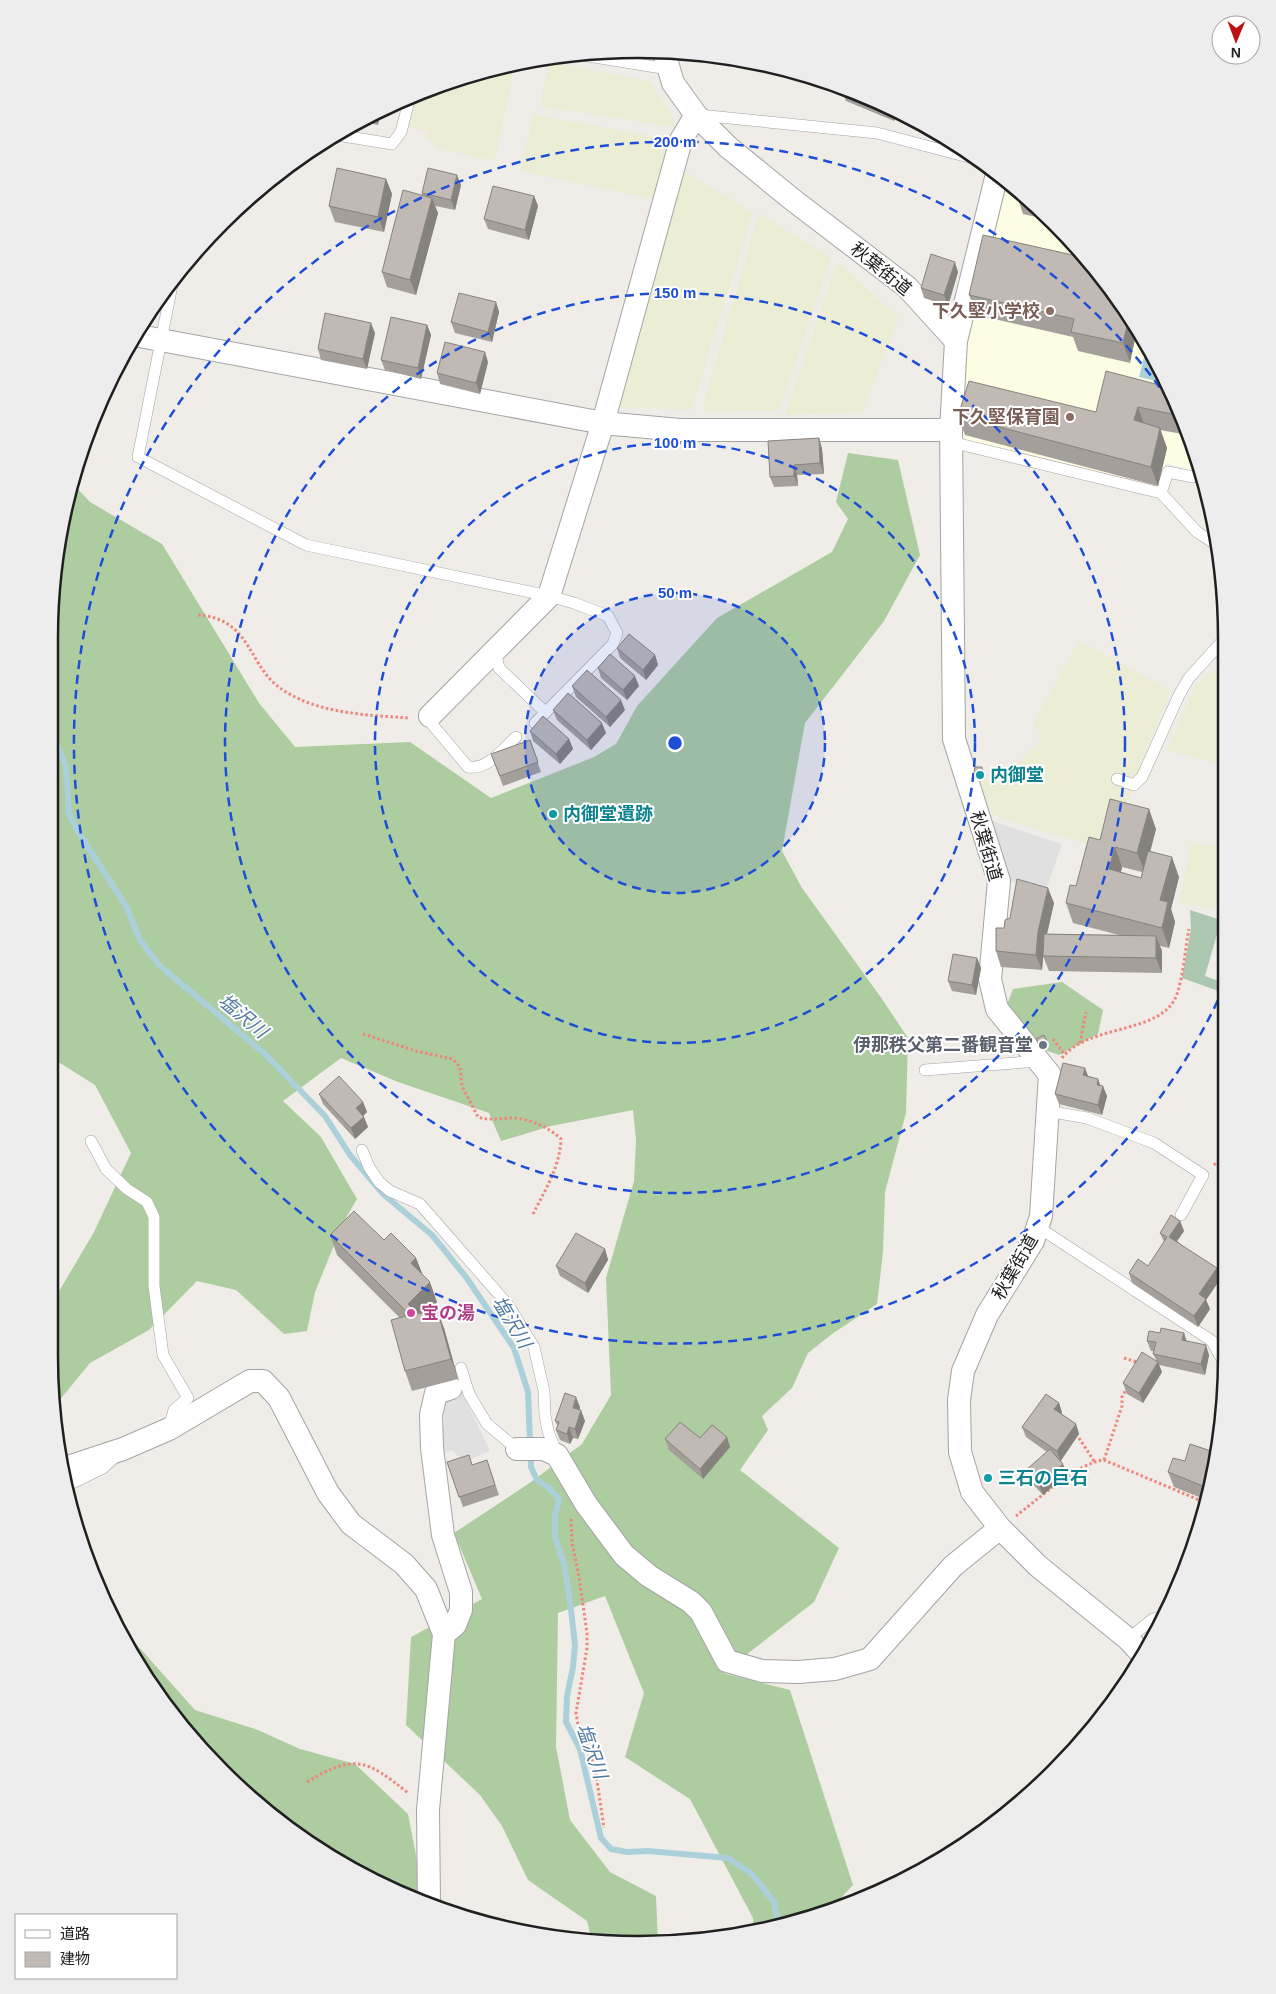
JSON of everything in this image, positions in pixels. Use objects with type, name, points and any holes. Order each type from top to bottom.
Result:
[{"type":"street","name":"秋葉街道","points":[[666,61],[673,83],[696,115],[728,147],[908,288],[956,341],[951,436],[954,740],[999,881],[990,979],[997,1008],[1045,1068],[1047,1111],[1041,1216],[1038,1228],[1033,1241],[987,1315],[963,1372],[959,1400],[960,1452],[964,1472],[972,1492],[1000,1528],[1038,1566],[1136,1647]]},
{"type":"street","points":[[430,716],[549,596],[603,423],[681,140],[696,115]]},
{"type":"street","points":[[956,341],[995,181]]},
{"type":"street","points":[[142,336],[603,423],[680,430],[951,436]]},
{"type":"street","points":[[444,1634],[455,1625],[461,1610],[460,1592],[443,1535],[432,1448],[432,1414],[436,1393],[456,1378]]},
{"type":"street","points":[[69,1467],[123,1449],[169,1429],[250,1381],[262,1381],[279,1398],[328,1493],[350,1524],[404,1564],[426,1589],[444,1634],[428,1810],[429,1897]]},
{"type":"street","points":[[517,1449],[550,1452],[624,1556],[650,1576],[691,1602],[701,1612],[727,1661],[762,1671],[798,1672],[835,1669],[870,1659],[953,1566],[1000,1528]]},
{"type":"lane","points":[[630,58],[666,61]]},
{"type":"lane","points":[[347,136],[392,144],[401,132],[408,106]]},
{"type":"lane","points":[[696,115],[877,133],[961,155]]},
{"type":"lane","points":[[170,294],[138,457],[306,545],[549,596],[608,616],[617,633],[613,644],[535,722]]},
{"type":"lane","points":[[951,436],[1161,492],[1197,532],[1210,540]]},
{"type":"lane","points":[[1161,492],[1168,472],[1192,477],[1195,475]]},
{"type":"lane","points":[[1118,779],[1134,785],[1142,777],[1189,678],[1218,646]]},
{"type":"lane","points":[[495,650],[499,668],[545,712]]},
{"type":"lane","points":[[430,716],[431,723],[468,767],[476,768],[486,765],[516,737]]},
{"type":"lane","points":[[925,1070],[1045,1068]]},
{"type":"lane","points":[[1047,1111],[1087,1118],[1154,1143],[1203,1175],[1181,1215]]},
{"type":"lane","points":[[91,1141],[106,1169],[127,1189],[147,1202],[154,1217],[154,1286],[164,1354],[188,1398],[174,1410],[169,1429]]},
{"type":"lane","points":[[362,1150],[369,1168],[379,1182],[390,1191],[420,1204],[509,1306],[534,1347],[544,1392],[550,1452]]},
{"type":"lane","points":[[1038,1228],[1212,1341],[1218,1352]]},
{"type":"lane","points":[[456,1378],[470,1394],[487,1424],[517,1449]]},
{"type":"lane","points":[[72,1483],[103,1468],[123,1449]]},
{"type":"lane","points":[[1136,1647],[1153,1619],[1156,1618]]},
{"type":"path","points":[[198,615],[210,616],[235,628],[250,647],[268,679],[284,691],[311,704],[363,714],[410,718],[430,716]]},
{"type":"path","points":[[1045,1068],[1080,1044],[1104,1033],[1157,1017],[1171,1004],[1177,994],[1189,928]]},
{"type":"path","points":[[1080,1044],[1086,1012]]},
{"type":"path","points":[[363,1034],[416,1051],[454,1059],[460,1067],[462,1086],[478,1117],[485,1119],[516,1118],[528,1121],[555,1133],[561,1139],[561,1152],[552,1176],[532,1216]]},
{"type":"path","points":[[1053,1039],[1065,1055]]},
{"type":"path","points":[[1124,1358],[1140,1363],[1136,1372]]},
{"type":"path","points":[[1104,1460],[1112,1431],[1122,1406],[1122,1397],[1131,1380]]},
{"type":"path","points":[[1079,1438],[1094,1461]]},
{"type":"path","points":[[1000,1528],[1073,1474],[1094,1461],[1104,1460],[1200,1500]]},
{"type":"path","points":[[571,1515],[572,1543],[587,1633],[587,1648],[576,1713],[578,1725],[595,1767],[604,1828]]},
{"type":"path","points":[[307,1782],[343,1765],[366,1764],[389,1778],[428,1810]]},
{"type":"shaded area","points":[[555,63],[649,81],[675,119],[674,127],[540,106],[548,65]]},
{"type":"shaded area","points":[[513,71],[495,161],[437,148],[437,145],[432,144],[431,140],[427,139],[428,131],[408,127],[416,102],[451,88]]},
{"type":"shaded area","points":[[534,115],[669,139],[655,199],[519,171]]},
{"type":"shaded area","points":[[685,172],[753,213],[691,410],[617,407]]},
{"type":"shaded area","points":[[1006,190],[1074,255],[1121,315],[1159,381],[1188,451],[1194,471],[1166,463],[1158,486],[955,439],[967,343]]},
{"type":"shaded area","points":[[759,213],[831,258],[779,410],[707,412],[703,405]]},
{"type":"shaded area","points":[[838,262],[899,318],[862,412],[785,415]]},
{"type":"shaded area","points":[[1079,641],[1171,691],[1135,778],[1115,774],[1112,780],[1131,789],[1125,814],[1103,849],[995,816],[980,794],[977,782],[985,780],[988,773],[1021,760],[1043,737],[1033,724]]},
{"type":"shaded area","points":[[1218,668],[1218,763],[1167,750],[1197,683]]},
{"type":"shaded area","points":[[992,821],[1062,844],[1045,893],[1006,880]]},
{"type":"shaded area","points":[[1218,835],[1218,909],[1179,903],[1191,843],[1214,847]]},
{"type":"shaded area","points":[[1190,910],[1218,919],[1218,930],[1205,976],[1218,981],[1218,991],[1182,978],[1191,929]]},
{"type":"shaded area","points":[[461,1390],[490,1451],[465,1462],[451,1450],[442,1455],[439,1429],[444,1426],[445,1398]]},
{"type":"green space","points":[[848,453],[898,460],[920,555],[884,621],[805,723],[782,851],[802,888],[908,1038],[906,1113],[885,1192],[883,1252],[877,1304],[832,1334],[808,1353],[792,1388],[762,1416],[768,1430],[740,1470],[839,1548],[814,1602],[723,1673],[790,1690],[853,1885],[839,1901],[825,1906],[753,1925],[753,1918],[690,1799],[625,1757],[644,1693],[605,1596],[558,1613],[556,1747],[570,1820],[610,1872],[656,1896],[658,1936],[638,1937],[590,1934],[587,1921],[528,1880],[502,1826],[480,1795],[406,1725],[411,1637],[482,1599],[454,1533],[531,1482],[582,1444],[611,1395],[606,1278],[634,1181],[636,1140],[633,1110],[551,1126],[501,1141],[489,1113],[398,1082],[341,1058],[283,1101],[321,1137],[357,1199],[343,1223],[315,1292],[307,1331],[284,1334],[236,1290],[197,1281],[149,1330],[90,1363],[59,1400],[57,1295],[94,1232],[131,1153],[95,1085],[60,1063],[57,1063],[57,638],[62,562],[77,488],[90,502],[162,544],[259,703],[295,747],[410,742],[491,798],[594,757],[616,744],[637,706],[717,618],[832,552],[848,519],[836,502]]},
{"type":"green space","points":[[1062,982],[1103,1010],[1098,1034],[1059,1055],[1036,1047],[1006,1007],[1013,989]]},
{"type":"green space","points":[[131,1638],[195,1710],[258,1730],[300,1749],[355,1764],[408,1814],[416,1855],[420,1894],[381,1877],[348,1859],[315,1839],[285,1817],[255,1792],[202,1739],[155,1679]]},
{"type":"water","points":[[1145,355],[1159,382],[1139,377]]},
{"type":"building","points":[[337,168],[386,179],[378,217],[329,206]]},
{"type":"building","points":[[428,168],[457,175],[451,200],[422,193]]},
{"type":"building","points":[[493,186],[534,196],[525,230],[484,219]]},
{"type":"building","points":[[403,190],[432,198],[410,280],[382,272]]},
{"type":"building","points":[[983,235],[1074,255],[1099,285],[1127,325],[1123,343],[1071,332],[1074,319],[969,295]]},
{"type":"building","points":[[931,254],[955,262],[944,295],[921,288]]},
{"type":"building","points":[[459,293],[496,302],[488,332],[451,322]]},
{"type":"building","points":[[325,313],[371,323],[363,359],[318,349]]},
{"type":"building","points":[[391,317],[427,325],[418,368],[381,360]]},
{"type":"building","points":[[445,342],[485,352],[476,383],[437,373]]},
{"type":"building","points":[[1106,371],[1161,385],[1173,414],[1138,407],[1134,420],[1160,428],[1151,467],[958,416],[969,381],[1096,412]]},
{"type":"building","points":[[819,438],[820,463],[794,465],[794,476],[770,477],[768,441]]},
{"type":"building","points":[[629,634],[655,655],[643,670],[617,648]]},
{"type":"building","points":[[610,654],[635,676],[623,690],[598,668]]},
{"type":"building","points":[[587,670],[621,700],[606,717],[572,686]]},
{"type":"building","points":[[568,693],[602,723],[587,740],[553,710]]},
{"type":"building","points":[[543,716],[569,739],[556,754],[530,731]]},
{"type":"building","points":[[530,740],[538,762],[500,776],[491,754]]},
{"type":"building","points":[[975,767],[982,767],[982,773],[974,772]]},
{"type":"building","points":[[1110,799],[1149,809],[1137,853],[1115,847],[1109,869],[1141,878],[1148,851],[1172,857],[1160,900],[1168,902],[1162,928],[1066,903],[1070,885],[1076,886],[1089,837],[1100,840]]},
{"type":"building","points":[[1017,879],[1048,888],[1038,932],[1036,955],[996,951],[996,928],[1004,928],[1005,920],[1010,918]]},
{"type":"building","points":[[1044,934],[1156,936],[1156,958],[1043,956]]},
{"type":"building","points":[[953,954],[977,958],[972,985],[948,981]]},
{"type":"building","points":[[1044,1035],[1047,1041],[1039,1045],[1036,1039]]},
{"type":"building","points":[[1063,1063],[1085,1068],[1083,1075],[1098,1079],[1097,1085],[1103,1086],[1098,1105],[1055,1094]]},
{"type":"building","points":[[339,1076],[363,1102],[356,1108],[364,1117],[351,1128],[319,1094]]},
{"type":"building","name":"宝の湯","points":[[354,1211],[384,1240],[391,1233],[416,1258],[411,1263],[430,1282],[408,1304],[418,1314],[437,1309],[451,1359],[405,1371],[391,1320],[410,1315],[330,1235]]},
{"type":"building","points":[[1171,1215],[1180,1221],[1169,1237],[1217,1268],[1199,1294],[1206,1299],[1194,1316],[1129,1273],[1138,1259],[1148,1266],[1167,1237],[1160,1233]]},
{"type":"building","points":[[576,1233],[605,1249],[585,1283],[556,1266]]},
{"type":"building","points":[[1161,1328],[1184,1333],[1182,1340],[1206,1345],[1201,1364],[1153,1354],[1156,1342],[1147,1341],[1149,1331],[1160,1333]]},
{"type":"building","points":[[1142,1352],[1158,1362],[1139,1393],[1123,1383]]},
{"type":"building","points":[[565,1393],[576,1397],[573,1408],[581,1410],[575,1429],[569,1427],[567,1434],[556,1430],[559,1422],[555,1421]]},
{"type":"building","points":[[1046,1394],[1059,1403],[1054,1409],[1076,1424],[1057,1451],[1022,1427]]},
{"type":"building","points":[[680,1422],[700,1438],[712,1425],[727,1437],[700,1469],[665,1439]]},
{"type":"building","points":[[1190,1444],[1210,1451],[1203,1486],[1168,1472],[1173,1458],[1185,1461]]},
{"type":"building","points":[[1050,1449],[1063,1464],[1039,1485],[1026,1470]]},
{"type":"building","points":[[469,1455],[472,1465],[487,1460],[495,1485],[459,1497],[447,1462]]},
{"type":"waterway","name":"塩沢川","points":[[57,745],[66,766],[69,813],[77,830],[126,906],[140,940],[159,965],[266,1055],[325,1116],[350,1155],[383,1194],[432,1235],[466,1277],[514,1348],[528,1392],[531,1467],[537,1480],[549,1488],[559,1499],[555,1515],[555,1537],[564,1564],[575,1645],[567,1696],[566,1722],[580,1749],[601,1838],[611,1849],[627,1852],[648,1851],[728,1858],[752,1874],[774,1902],[777,1919]]},
{"type":"place","name":"下久堅小学校","points":[[1050,311]]},
{"type":"place","name":"下久堅保育園","points":[[1070,417]]},
{"type":"place","name":"内御堂","points":[[980,775]]},
{"type":"place","name":"内御堂遺跡","points":[[553,814]]},
{"type":"place","name":"伊那秩父第二番観音堂","points":[[1043,1045]]},
{"type":"place","name":"宝の湯","points":[[411,1313]]},
{"type":"place","name":"三石の巨石","points":[[988,1478]]}]
